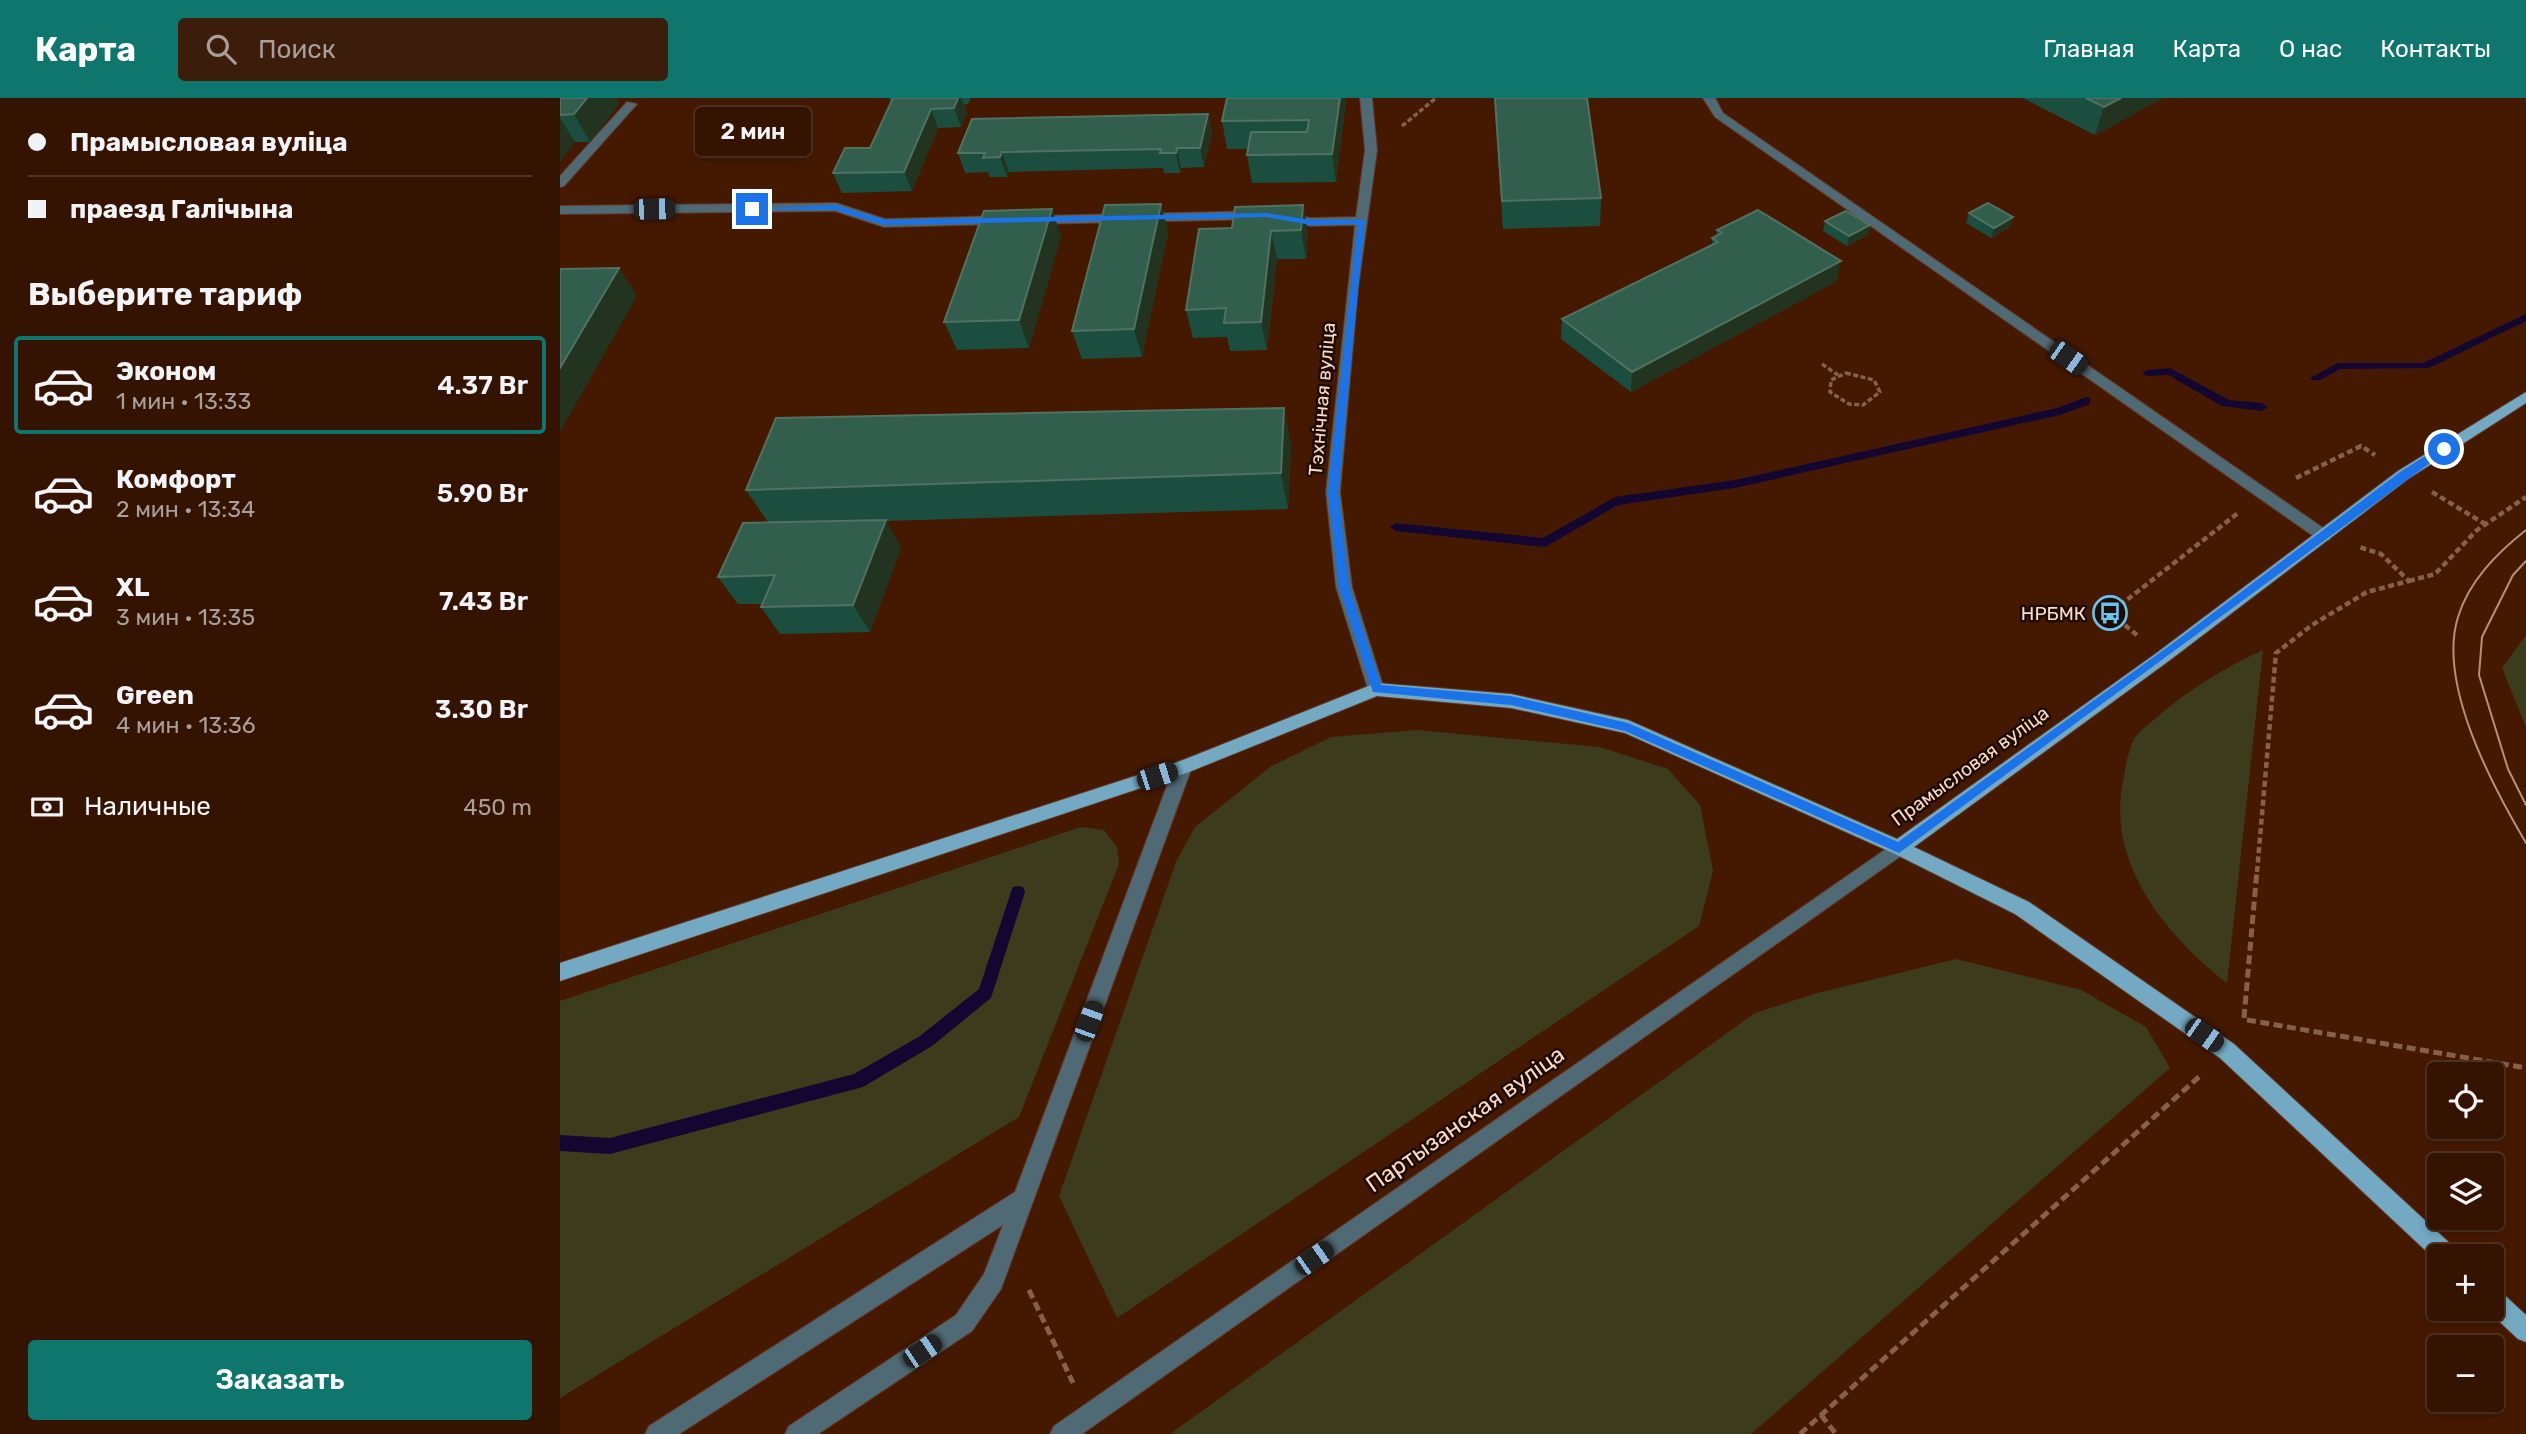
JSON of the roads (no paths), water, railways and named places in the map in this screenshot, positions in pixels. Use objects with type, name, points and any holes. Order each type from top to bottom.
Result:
[{"type":"main road","name":"Прамысловая вуліца","points":[[2434,1244],[2227,1051],[2022,908],[1899,848],[2325,536],[2403,475],[2526,397]]},
{"type":"main road","points":[[560,972],[1182,768],[1377,689],[1511,701],[1628,727],[1899,848]]},
{"type":"main road","points":[[2504,1310],[2526,1331]]},
{"type":"street","name":"Тэхнічная вуліца","points":[[1366,98],[1371,150],[1333,492],[1344,587],[1377,689]]},
{"type":"street","points":[[1709,98],[1719,114],[2325,536]]},
{"type":"street","points":[[560,183],[631,104]]},
{"type":"street","points":[[560,210],[836,207],[884,223],[1266,215],[1311,222],[1362,221]]},
{"type":"street","points":[[797,1434],[964,1323],[993,1281],[1182,768]]},
{"type":"street","name":"Партызанская вуліца","points":[[1062,1434],[1899,848]]},
{"type":"street","points":[[657,1434],[1024,1199]]},
{"type":"waterway","points":[[2316,378],[2338,366],[2425,366],[2526,317]]},
{"type":"waterway","points":[[2147,373],[2170,371],[2226,403],[2262,407]]},
{"type":"waterway","points":[[1396,527],[1545,543],[1615,501],[1735,484],[2060,411],[2086,401]]},
{"type":"waterway","points":[[560,1143],[610,1146],[857,1081],[926,1041],[985,993],[1018,892]]},
{"type":"tram line","points":[[2526,530],[2495,558],[2469,591],[2458,617],[2454,644],[2455,673],[2472,734],[2484,765],[2526,843]]},
{"type":"tram line","points":[[2526,561],[2513,575],[2482,637],[2479,675],[2508,769],[2526,805]]},
{"type":"place","name":"НРБМК","points":[[2110,613]]}]
